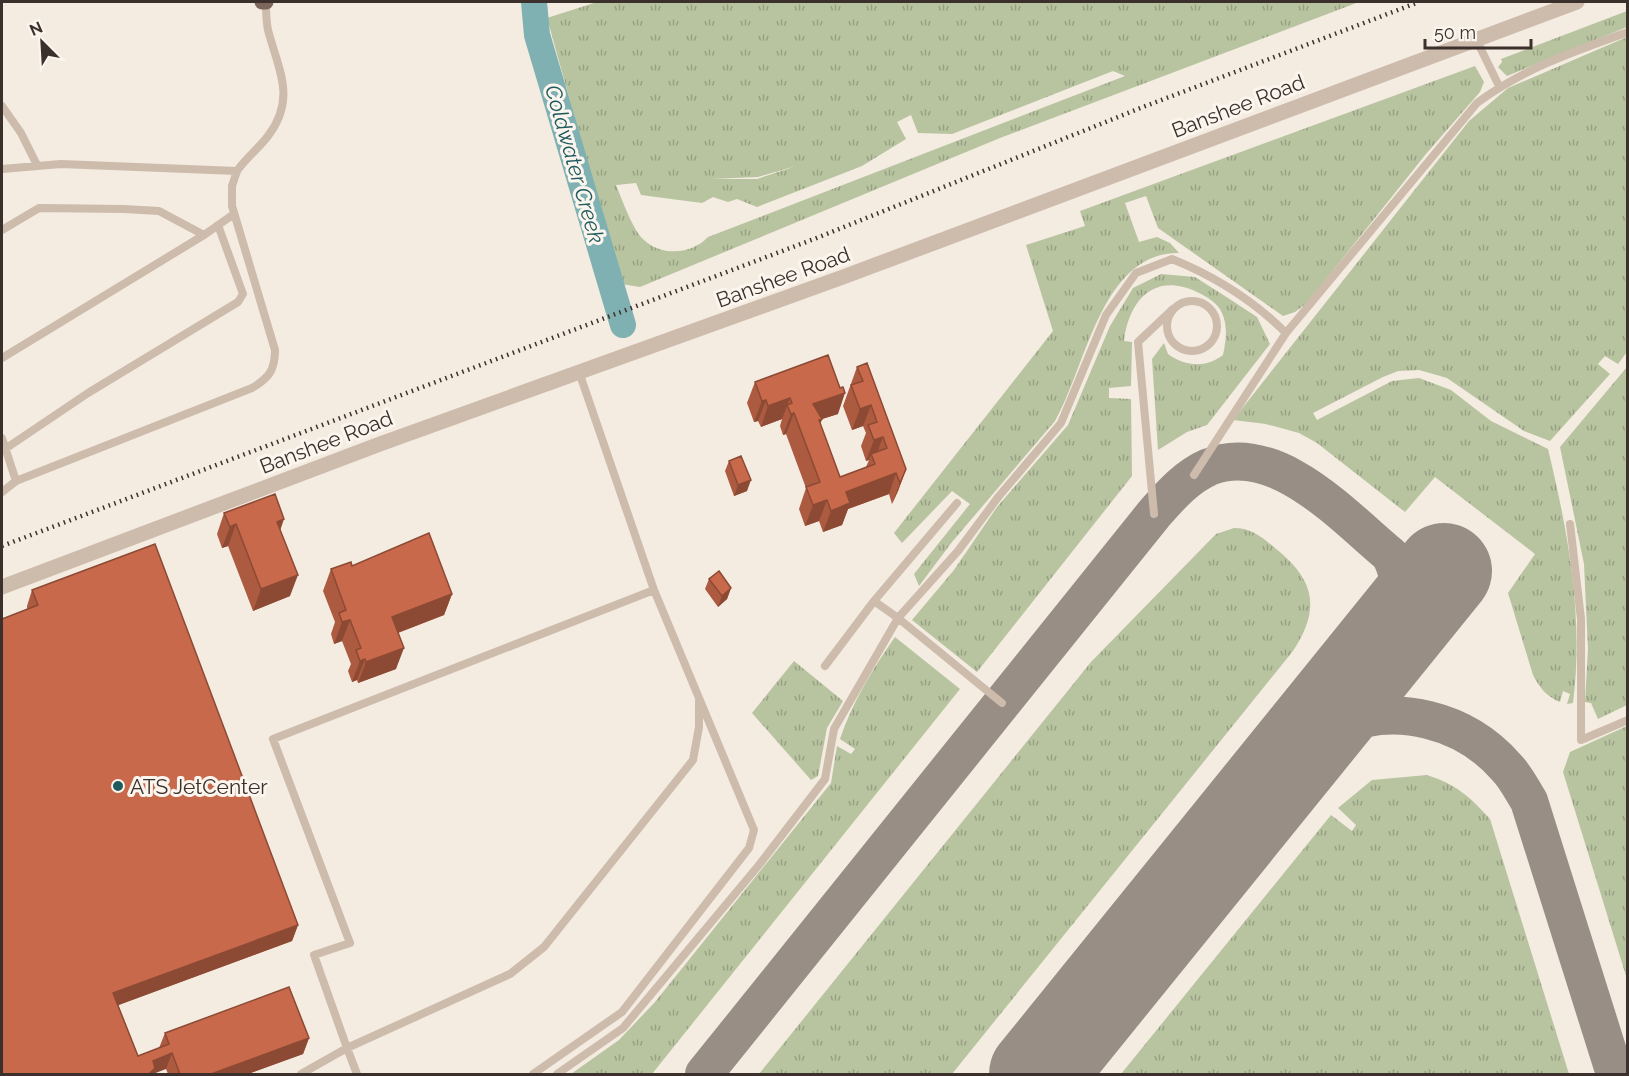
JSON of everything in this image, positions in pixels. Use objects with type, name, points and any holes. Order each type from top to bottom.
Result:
[{"type":"street","name":"Banshee Road","points":[[2,587],[380,444],[843,278],[1577,2]]},
{"type":"lane","points":[[2,492],[16,481],[252,388],[266,380],[275,365],[275,350],[234,214],[232,186],[237,171],[249,154],[268,136],[281,112],[284,96],[283,78],[267,28],[264,2]]},
{"type":"lane","points":[[1194,475],[1286,333],[1477,103],[1499,86],[1547,63],[1628,32]]},
{"type":"lane","points":[[1476,39],[1499,86]]},
{"type":"lane","points":[[2,106],[21,133],[37,165]]},
{"type":"lane","points":[[2,169],[37,165],[237,171]]},
{"type":"lane","points":[[2,230],[39,208],[159,211],[204,235]]},
{"type":"lane","points":[[2,358],[204,235],[234,214]]},
{"type":"lane","points":[[5,449],[88,393],[238,302],[243,294],[218,225]]},
{"type":"lane","points":[[557,1074],[623,1028],[759,865],[825,779],[834,729],[898,618],[958,551],[999,496],[1061,423],[1106,315],[1136,273],[1172,259],[1208,273],[1273,320],[1286,333]]},
{"type":"lane","points":[[1154,514],[1138,342],[1173,309],[1188,301],[1204,304],[1211,309],[1217,325],[1212,341],[1207,346],[1191,351],[1176,346],[1167,332],[1168,316],[1173,309]]},
{"type":"lane","points":[[533,1074],[622,1012],[748,848],[754,830],[654,591],[579,372]]},
{"type":"lane","points":[[2,438],[16,481]]},
{"type":"lane","points":[[825,666],[874,601],[957,503]]},
{"type":"lane","points":[[1570,524],[1581,619],[1581,740],[1628,720]]},
{"type":"lane","points":[[357,1074],[314,955],[350,943],[273,739],[654,591]]},
{"type":"lane","points":[[874,601],[898,618],[1002,704]]},
{"type":"lane","points":[[301,1074],[347,1048],[510,975],[544,946],[693,760],[699,728],[699,696]]},
{"type":"green space","points":[[597,2],[1359,2],[1000,138],[640,287],[621,284],[547,18]],"holes":[[[1113,71],[1125,76],[708,237],[694,247],[685,250],[659,249],[644,240],[632,222],[616,185],[636,183],[641,195],[702,203],[713,197],[728,202],[737,199],[757,207],[862,166],[906,139],[897,122],[911,115],[918,133],[952,134]],[[796,166],[757,179],[711,179],[758,177]]]},
{"type":"green space","points":[[1627,11],[1627,27],[1507,76],[1498,67],[1502,62],[1501,59]]},
{"type":"green space","points":[[1627,37],[1627,352],[1618,364],[1605,356],[1598,364],[1610,374],[1550,441],[1524,431],[1447,378],[1419,370],[1398,371],[1383,377],[1313,413],[1317,420],[1392,381],[1419,378],[1451,390],[1491,421],[1548,449],[1568,543],[1575,607],[1576,671],[1573,703],[1567,704],[1570,694],[1563,691],[1560,702],[1555,700],[1544,691],[1533,675],[1508,593],[1535,554],[1435,477],[1405,512],[1317,443],[1299,433],[1266,424],[1233,420],[1469,121],[1508,88]]},
{"type":"green space","points":[[1475,66],[1484,82],[1480,92],[1426,154],[1307,303],[1295,312],[1283,316],[1158,228],[1146,196],[1125,203],[1139,242],[1157,237],[1170,243],[1179,253],[1153,258],[1131,271],[1114,292],[1099,317],[1055,421],[952,542],[919,586],[914,574],[970,504],[952,491],[902,543],[894,533],[1053,331],[1026,245],[1085,226],[1080,211]]},
{"type":"green space","points":[[1161,274],[1195,277],[1228,298],[1257,317],[1270,344],[1207,425],[1187,432],[1158,450],[1152,359],[1164,343],[1168,354],[1182,361],[1196,364],[1210,362],[1223,355],[1226,328],[1224,318],[1215,303],[1201,294],[1182,287],[1169,285],[1157,288],[1147,293],[1138,302],[1127,326],[1124,341],[1132,342],[1131,386],[1109,388],[1109,398],[1131,399],[1132,476],[977,672],[912,620],[954,570],[997,507],[1068,425],[1110,326],[1133,288]]},
{"type":"green space","points":[[1627,367],[1627,705],[1598,719],[1591,703],[1585,702],[1588,649],[1584,564],[1560,447]]},
{"type":"green space","points":[[1234,528],[1251,531],[1261,537],[1288,560],[1306,583],[1310,595],[1310,608],[1302,636],[1293,651],[952,1074],[759,1074],[1091,662],[1216,534]]},
{"type":"green space","points":[[895,637],[960,689],[652,1074],[571,1074],[619,1040],[655,1002],[831,783],[837,746],[851,754],[855,749],[840,739],[851,712],[871,674]]},
{"type":"green space","points":[[794,661],[843,701],[827,728],[818,776],[811,780],[752,713]]},
{"type":"green space","points":[[1627,726],[1627,979],[1563,772],[1570,752]]},
{"type":"green space","points":[[1427,775],[1462,792],[1490,819],[1569,1074],[1121,1074],[1331,815],[1352,831],[1356,825],[1338,808],[1372,780]]},
{"type":"building","points":[[828,355],[840,388],[843,387],[845,393],[813,404],[822,419],[819,420],[840,477],[875,464],[871,454],[887,448],[883,437],[874,440],[868,425],[877,422],[871,405],[860,409],[851,385],[863,381],[857,367],[867,363],[906,469],[900,483],[896,473],[846,492],[850,503],[831,511],[827,500],[813,505],[806,487],[820,482],[794,413],[791,414],[787,405],[792,403],[790,398],[768,406],[766,400],[762,401],[755,382]]},
{"type":"building","points":[[741,456],[751,480],[738,485],[729,461]]},
{"type":"building","points":[[275,494],[284,519],[277,522],[298,575],[261,589],[236,524],[230,527],[224,513]]},
{"type":"building","points":[[429,533],[452,594],[392,617],[404,648],[366,662],[365,659],[360,661],[356,650],[361,648],[350,620],[342,622],[339,613],[346,610],[331,569],[351,562],[352,566]]},
{"type":"building","name":"ATS JetCenter","points":[[155,544],[298,925],[113,993],[138,1056],[169,1044],[165,1033],[289,987],[309,1038],[211,1074],[180,1074],[172,1053],[153,1061],[155,1068],[149,1074],[2,1074],[2,619],[38,605],[32,590]]},
{"type":"building","points":[[719,571],[731,588],[722,596],[709,579]]},
{"type":"waterway","name":"Coldwater Creek","points":[[534,2],[537,35],[623,325]]},
{"type":"taxiway","points":[[704,1074],[1154,514],[1193,476],[1209,467],[1234,461],[1259,464],[1284,473],[1330,503],[1390,555],[1397,574],[1400,592],[1395,631]]},
{"type":"taxiway","points":[[1283,767],[1331,731],[1361,720],[1383,716],[1406,716],[1450,727],[1471,737],[1489,751],[1513,775],[1529,801],[1615,1074]]},
{"type":"runway","points":[[1037,1074],[1444,571]]},
{"type":"railway","points":[[2,546],[814,239],[1143,107],[1419,2]]},
{"type":"place","name":"ATS JetCenter","points":[[118,786]]}]
